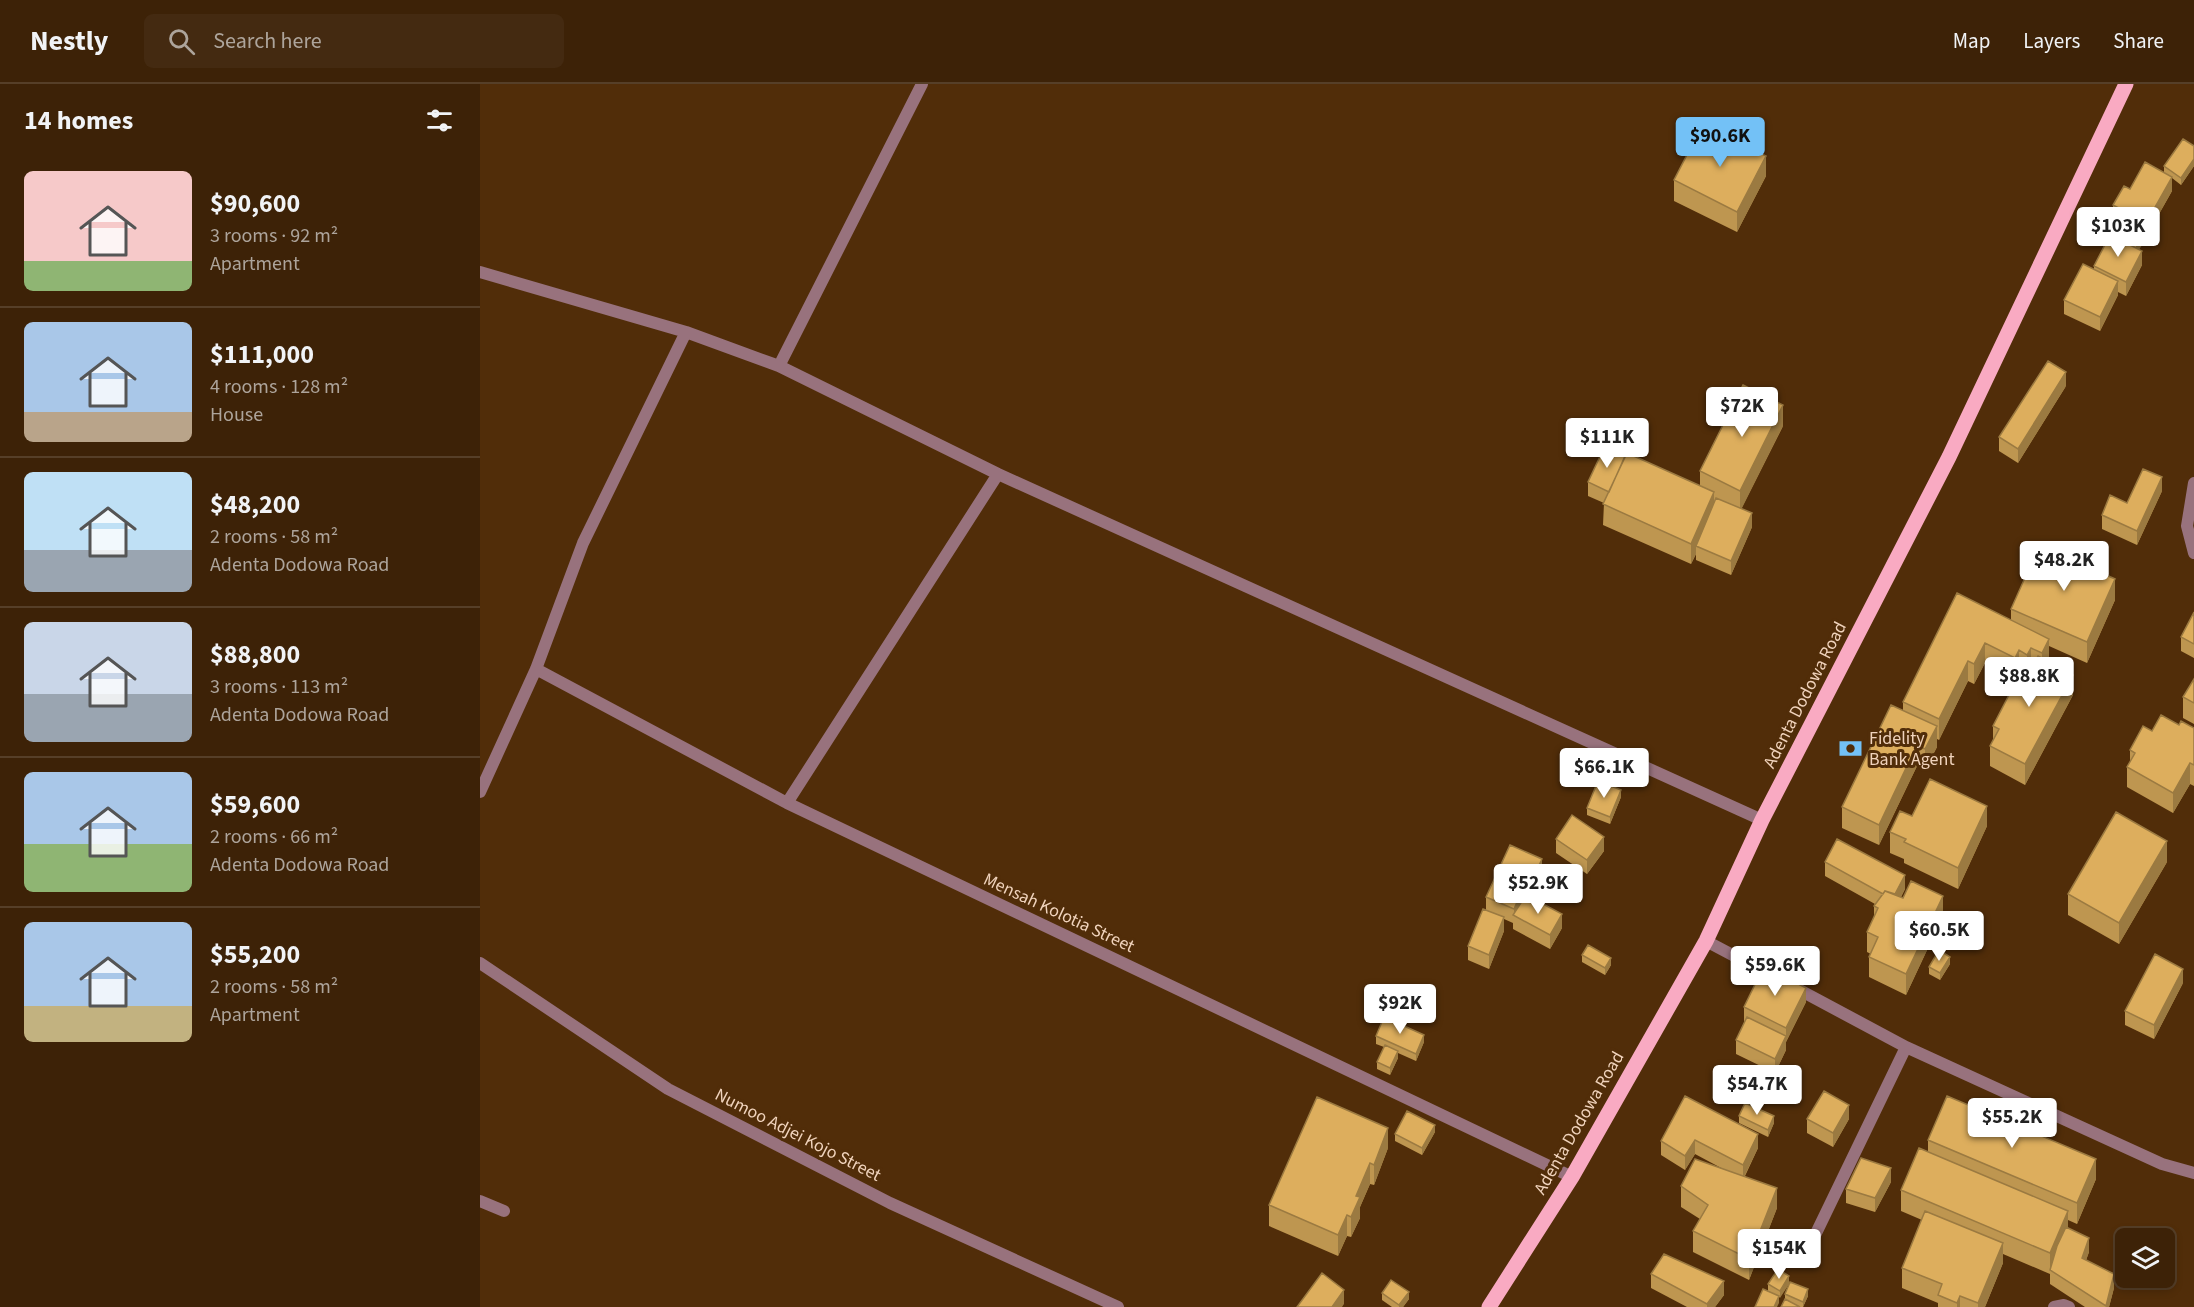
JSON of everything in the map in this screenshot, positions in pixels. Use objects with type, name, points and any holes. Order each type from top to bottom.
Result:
[{"type":"main road","name":"Adenta Dodowa Road","points":[[1489,1307],[1572,1177],[1706,941],[1762,820],[1949,457],[2126,84]]},
{"type":"street","points":[[779,366],[922,84]]},
{"type":"street","points":[[480,272],[686,332],[779,366],[998,474],[1762,820]]},
{"type":"street","points":[[480,792],[537,669],[583,543],[686,332]]},
{"type":"street","points":[[787,803],[998,474]]},
{"type":"street","points":[[2194,483],[2187,526],[2194,553]]},
{"type":"street","name":"Mensah Kolotia Street","points":[[537,669],[787,803],[1572,1177]]},
{"type":"street","points":[[1706,941],[1906,1047],[2162,1164],[2194,1173]]},
{"type":"street","name":"Numoo Adjei Kojo Street","points":[[480,963],[668,1089],[890,1203],[1118,1307]]},
{"type":"street","points":[[1806,1254],[1906,1047]]},
{"type":"street","points":[[480,1201],[504,1211]]},
{"type":"street","points":[[2054,1307],[2064,1305],[2068,1307]]},
{"type":"building","points":[[1703,124],[1766,156],[1737,212],[1674,180]]},
{"type":"building","points":[[2183,139],[2194,146],[2194,159],[2181,178],[2164,166]]},
{"type":"building","points":[[2145,162],[2172,177],[2146,223],[2113,205],[2124,186],[2130,189]]},
{"type":"building","points":[[2122,226],[2142,238],[2136,248],[2115,237]]},
{"type":"building","points":[[2110,235],[2142,251],[2126,282],[2094,266]]},
{"type":"building","points":[[2083,264],[2118,281],[2100,317],[2064,300]]},
{"type":"building","points":[[2048,361],[2066,372],[2018,449],[1999,437]]},
{"type":"building","points":[[1743,385],[1783,405],[1740,491],[1700,471]]},
{"type":"building","points":[[1605,446],[1625,456],[1609,492],[1588,482]]},
{"type":"building","points":[[1627,453],[1714,492],[1691,544],[1603,504]]},
{"type":"building","points":[[2143,469],[2162,477],[2137,531],[2102,515],[2110,495],[2127,503]]},
{"type":"building","points":[[1716,498],[1752,513],[1731,561],[1696,546]]},
{"type":"building","points":[[2045,542],[2095,564],[2093,569],[2115,579],[2087,642],[2011,609],[2032,562],[2035,564]]},
{"type":"building","points":[[1957,593],[2049,639],[2042,653],[2031,648],[2027,655],[2019,650],[2015,658],[1985,643],[1974,664],[1968,661],[1939,719],[1903,702]]},
{"type":"building","points":[[2194,612],[2194,644],[2181,637]]},
{"type":"building","points":[[2038,656],[2073,675],[2025,764],[1990,746],[1999,729],[1993,726],[2026,662],[2033,666]]},
{"type":"building","points":[[2194,679],[2194,703],[2183,697]]},
{"type":"building","points":[[1891,705],[1937,726],[1925,749],[1917,745],[1879,825],[1842,807]]},
{"type":"building","points":[[2161,715],[2179,725],[2181,721],[2194,728],[2194,765],[2190,763],[2173,793],[2127,767],[2135,753],[2130,750],[2143,726],[2152,731]]},
{"type":"building","points":[[1930,779],[1987,806],[1958,868],[1904,842],[1906,839],[1890,832],[1900,811],[1912,816]]},
{"type":"building","points":[[1598,781],[1621,790],[1610,817],[1587,808]]},
{"type":"building","points":[[2116,812],[2167,841],[2119,923],[2068,894]]},
{"type":"building","points":[[1572,815],[1604,837],[1587,860],[1556,839]]},
{"type":"building","points":[[1837,839],[1905,875],[1895,894],[1885,891],[1883,894],[1825,862]]},
{"type":"building","points":[[1510,845],[1542,859],[1525,895],[1521,893],[1514,909],[1486,897]]},
{"type":"building","points":[[1911,881],[1943,896],[1906,974],[1869,957],[1878,937],[1867,932],[1878,908],[1874,906],[1885,891],[1903,898]]},
{"type":"building","points":[[1526,895],[1562,914],[1550,935],[1513,915]]},
{"type":"building","points":[[1483,909],[1504,917],[1489,955],[1468,946]]},
{"type":"building","points":[[1588,945],[1611,958],[1605,968],[1582,955]]},
{"type":"building","points":[[1939,950],[1950,957],[1940,973],[1929,967]]},
{"type":"building","points":[[2155,954],[2183,969],[2154,1025],[2125,1011]]},
{"type":"building","points":[[1764,966],[1806,988],[1786,1028],[1744,1007]]},
{"type":"building","points":[[1384,1017],[1424,1035],[1416,1054],[1376,1036]]},
{"type":"building","points":[[1747,1017],[1786,1036],[1775,1059],[1736,1040]]},
{"type":"building","points":[[1385,1045],[1398,1051],[1390,1068],[1377,1062]]},
{"type":"building","points":[[1824,1091],[1849,1105],[1833,1133],[1807,1119]]},
{"type":"building","points":[[1685,1096],[1758,1134],[1743,1165],[1695,1140],[1685,1156],[1661,1141]]},
{"type":"building","points":[[1947,1096],[2096,1159],[2077,1203],[1928,1140]]},
{"type":"building","points":[[1317,1097],[1388,1128],[1374,1165],[1370,1163],[1356,1196],[1360,1197],[1351,1217],[1347,1215],[1338,1235],[1269,1205]]},
{"type":"building","points":[[1745,1103],[1774,1116],[1768,1130],[1739,1116]]},
{"type":"building","points":[[1407,1111],[1435,1125],[1422,1148],[1395,1134]]},
{"type":"building","points":[[1919,1148],[2068,1211],[2050,1253],[1901,1190]]},
{"type":"building","points":[[1861,1158],[1891,1168],[1875,1198],[1846,1189]]},
{"type":"building","points":[[1695,1159],[1777,1188],[1749,1259],[1693,1231],[1708,1205],[1681,1186]]},
{"type":"building","points":[[1925,1211],[2003,1243],[1978,1303],[1960,1296],[1957,1303],[1938,1295],[1942,1284],[1902,1268]]},
{"type":"building","points":[[2066,1227],[2089,1238],[2082,1258],[2114,1274],[2106,1306],[2050,1270],[2057,1246]]},
{"type":"building","points":[[1664,1254],[1724,1281],[1707,1304],[1651,1274]]},
{"type":"building","points":[[1778,1269],[1789,1276],[1780,1291],[1768,1284]]},
{"type":"building","points":[[1322,1273],[1344,1290],[1332,1307],[1297,1307]]},
{"type":"building","points":[[1391,1280],[1409,1292],[1399,1305],[1382,1293]]},
{"type":"building","points":[[1790,1282],[1808,1289],[1803,1302],[1785,1294]]},
{"type":"building","points":[[1763,1289],[1779,1296],[1774,1307],[1755,1307]]},
{"type":"building","points":[[1785,1299],[1800,1307],[1781,1307]]},
{"type":"place","name":"Fidelity Bank Agent","points":[[1851,748]]}]
